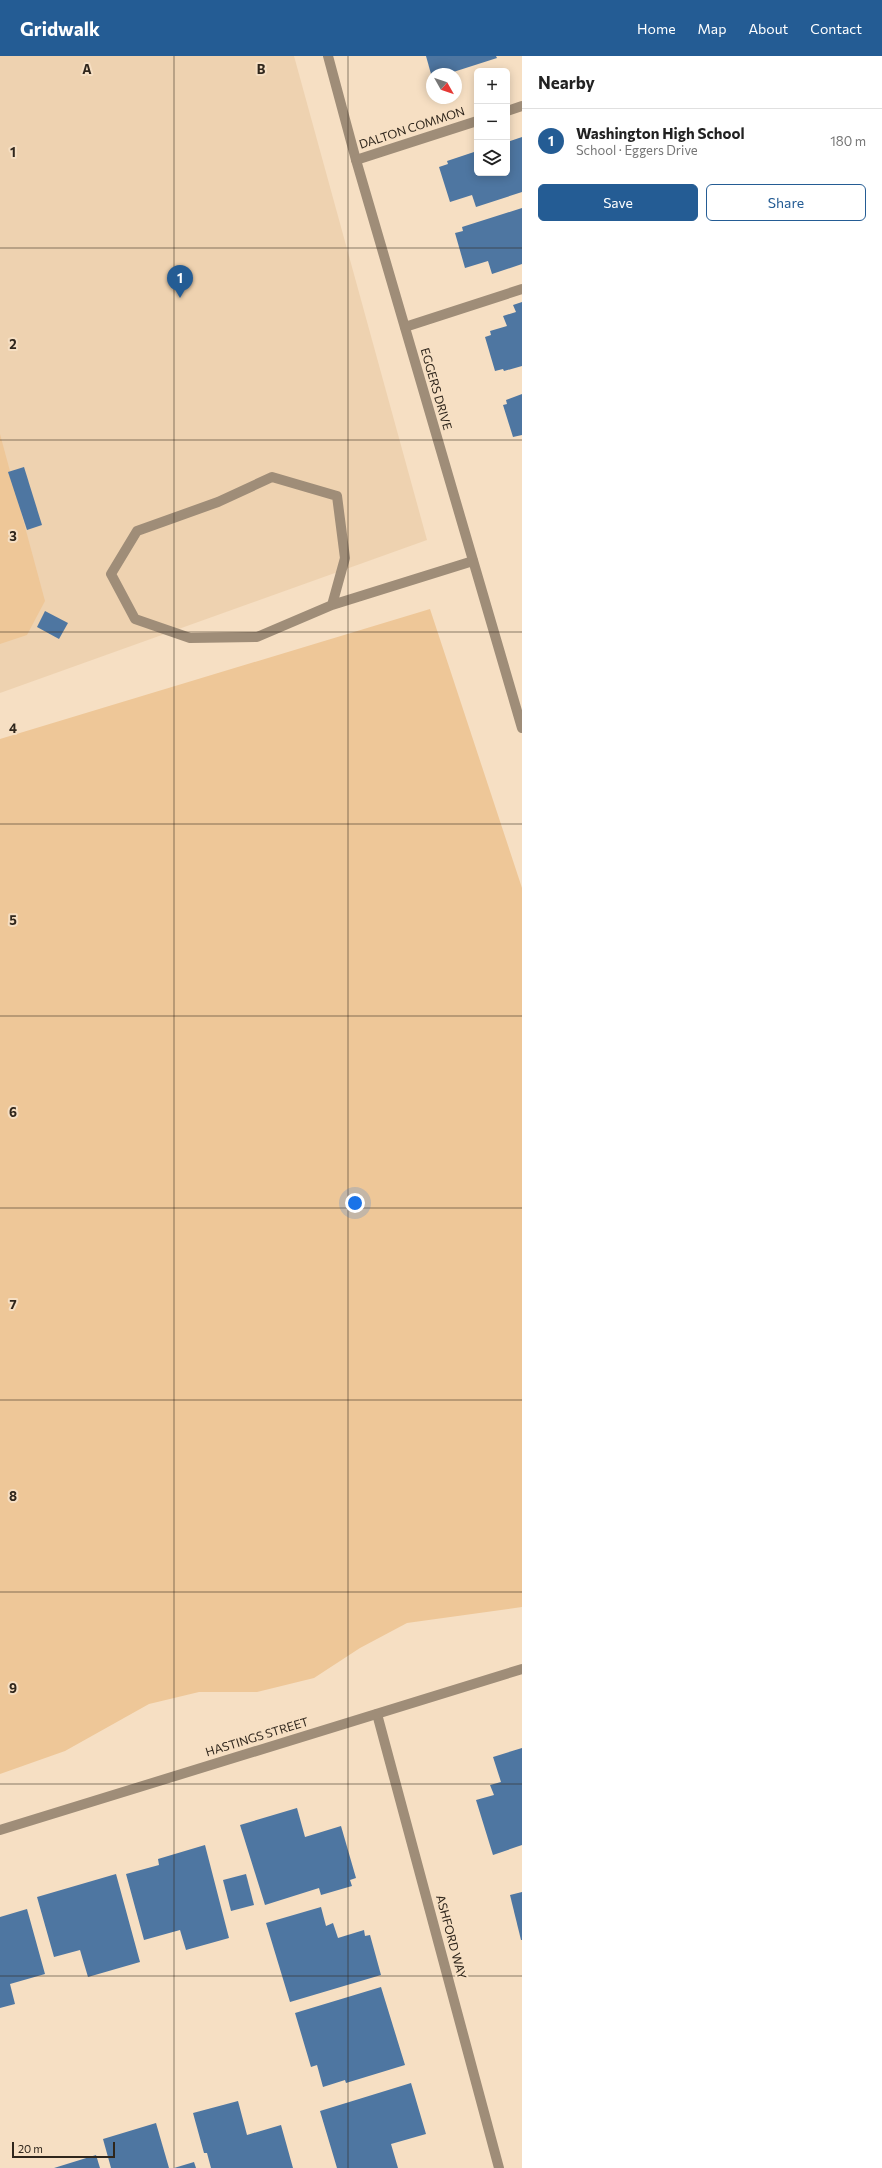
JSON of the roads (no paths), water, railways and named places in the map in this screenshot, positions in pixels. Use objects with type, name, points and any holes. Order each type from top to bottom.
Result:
[{"type":"street","name":"EGGERS DRIVE","points":[[328,56],[356,160],[522,728]]},
{"type":"street","points":[[510,110],[522,106]]},
{"type":"street","name":"DALTON COMMON","points":[[356,160],[474,122]]},
{"type":"street","points":[[405,327],[522,289]]},
{"type":"street","points":[[332,606],[346,558],[337,496],[272,477],[218,502],[137,531],[111,574],[135,619],[190,638],[258,637],[332,606],[473,561]]},
{"type":"street","name":"HASTINGS STREET","points":[[0,1830],[522,1669]]},
{"type":"street","name":"ASHFORD WAY","points":[[377,1714],[499,2168]]},
{"type":"place","name":"Washington High School","points":[[180,298]]}]
